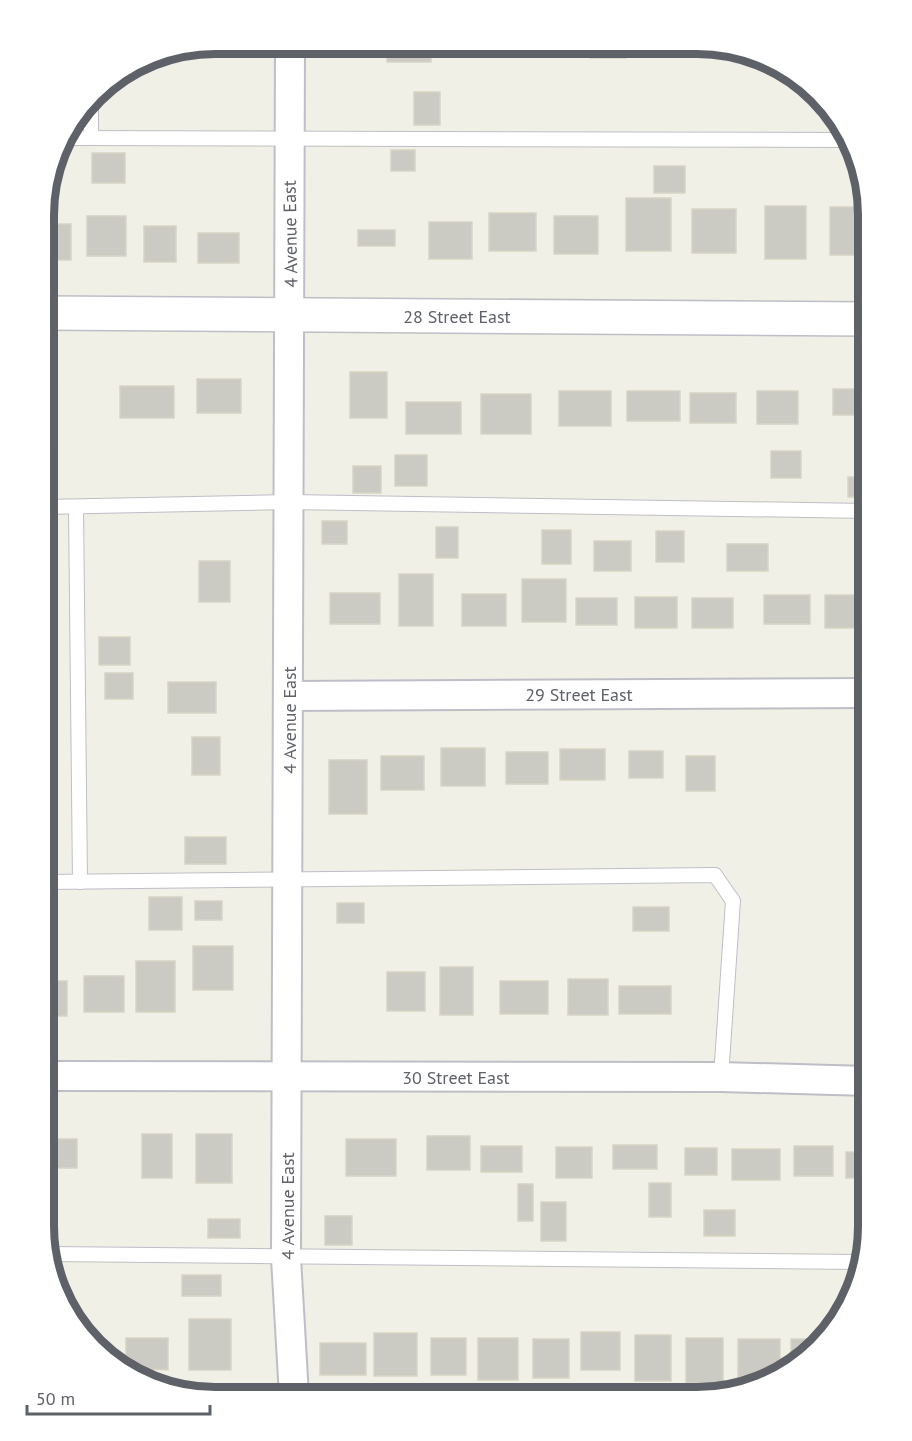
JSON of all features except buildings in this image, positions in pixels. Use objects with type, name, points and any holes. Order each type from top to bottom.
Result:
[{"type":"street","name":"4 Avenue East","points":[[290,54],[291,315],[286,1258],[293,1387]]},
{"type":"street","name":"28 Street East","points":[[54,313],[858,319]]},
{"type":"street","name":"29 Street East","points":[[289,696],[858,693]]},
{"type":"street","name":"30 Street East","points":[[54,1076],[721,1077],[858,1081]]},
{"type":"lane","points":[[91,113],[91,137]]},
{"type":"lane","points":[[74,138],[839,140]]},
{"type":"lane","points":[[54,507],[289,502],[858,511]]},
{"type":"lane","points":[[76,508],[80,882]]},
{"type":"lane","points":[[54,882],[715,875],[733,901],[721,1077]]},
{"type":"lane","points":[[56,1254],[854,1262]]}]
